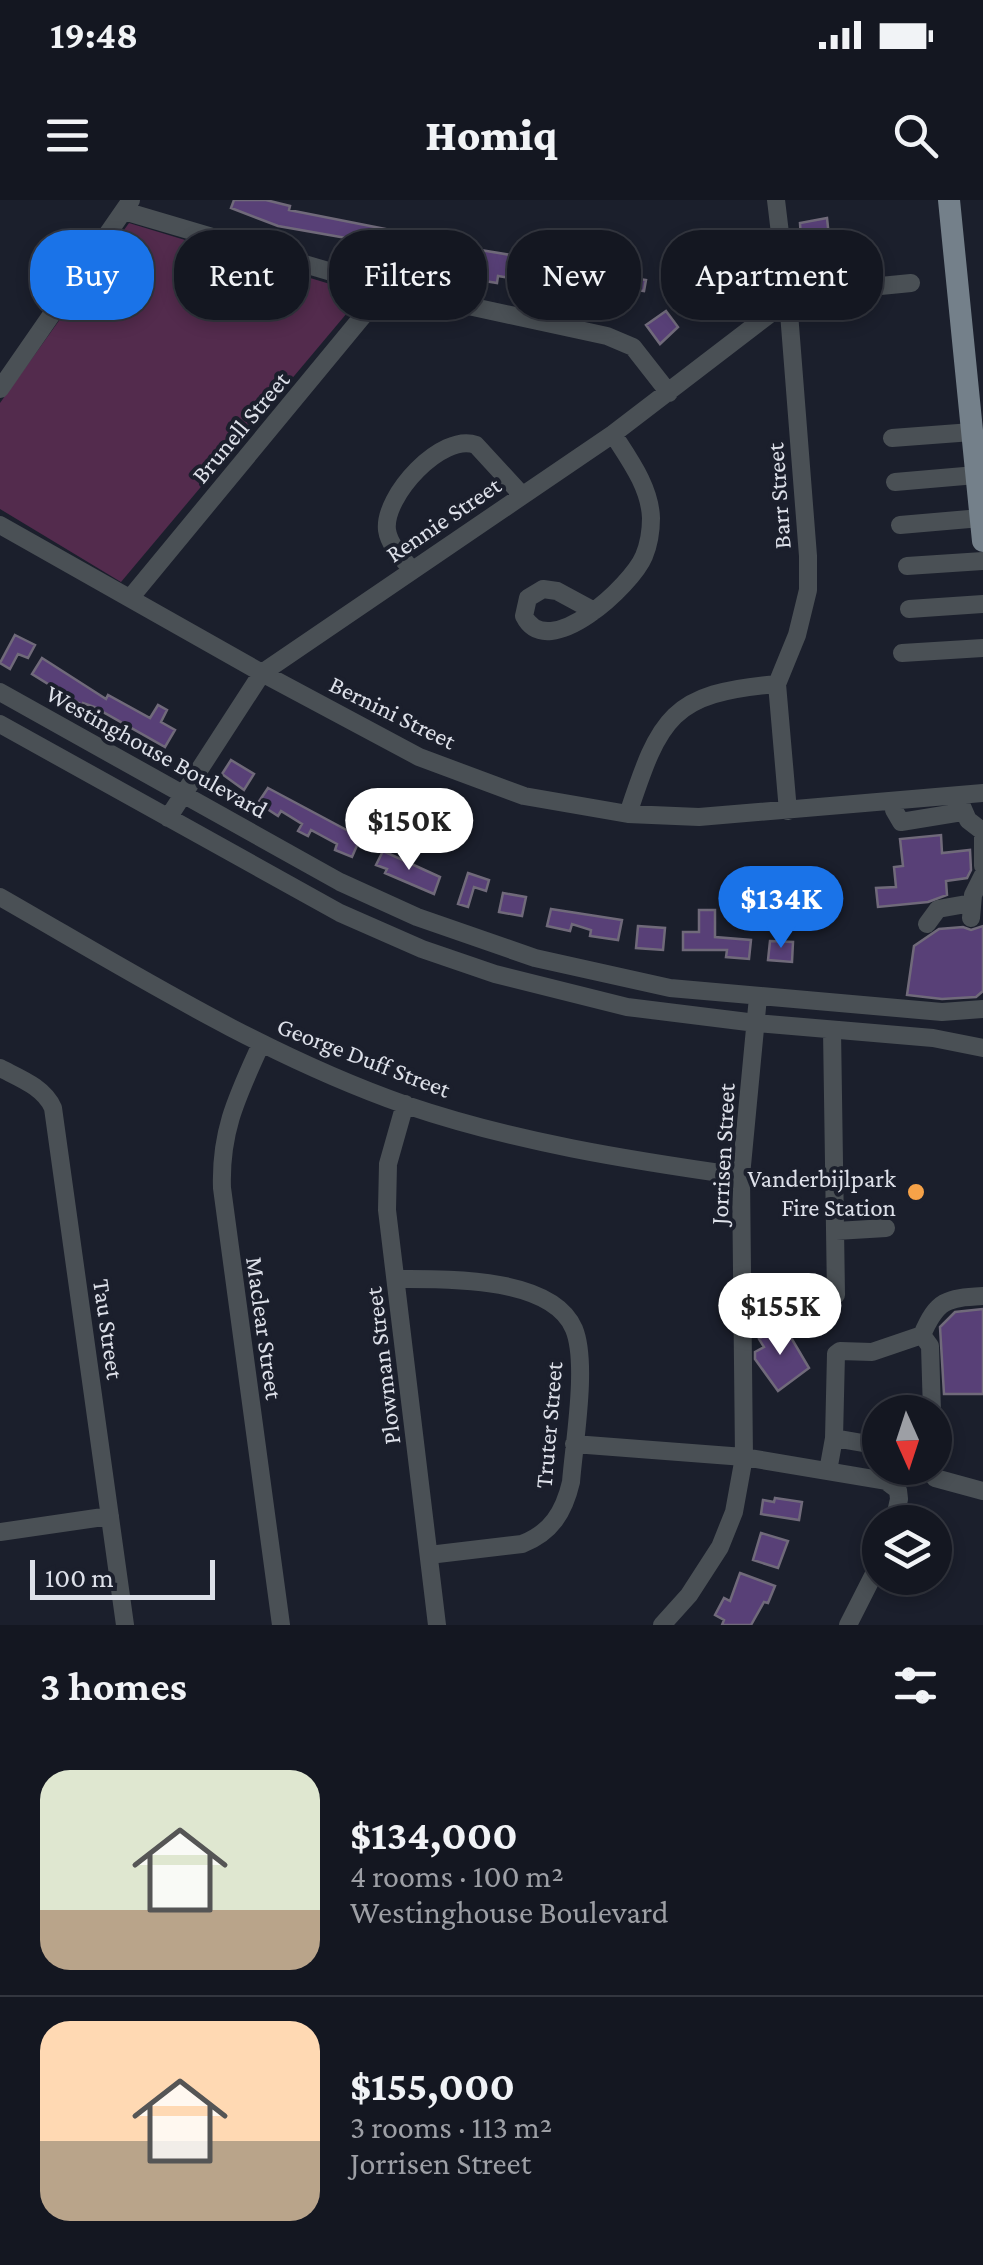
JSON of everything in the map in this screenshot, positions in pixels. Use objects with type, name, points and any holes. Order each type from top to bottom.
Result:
[{"type":"main road","points":[[950,200],[982,530]]},
{"type":"street","name":"Barr Street","points":[[776,200],[780,230]]},
{"type":"street","points":[[0,389],[127,205],[329,270]]},
{"type":"street","points":[[883,286],[911,283]]},
{"type":"street","points":[[487,311],[623,342],[645,358],[668,393]]},
{"type":"street","name":"Brunell Street","points":[[131,597],[360,320]]},
{"type":"street","name":"Rennie Street","points":[[168,818],[262,673],[613,434],[762,320]]},
{"type":"street","name":"Barr Street","points":[[788,811],[776,684],[797,635],[808,573],[789,320]]},
{"type":"street","points":[[892,438],[972,432]]},
{"type":"street","points":[[594,610],[643,560],[650,537],[651,514],[646,495],[613,434]]},
{"type":"street","points":[[412,570],[390,541],[387,523],[400,492],[430,459],[449,446],[468,442],[484,452],[522,495]]},
{"type":"street","points":[[896,482],[976,475]]},
{"type":"street","name":"Bernini Street","points":[[0,524],[419,758],[524,796],[628,814],[699,817],[894,802],[960,804],[983,792]]},
{"type":"street","points":[[900,525],[982,530]]},
{"type":"street","points":[[907,566],[983,560]]},
{"type":"street","points":[[909,609],[983,604]]},
{"type":"street","points":[[902,653],[983,648]]},
{"type":"street","points":[[628,814],[656,740],[679,710],[725,688],[776,684]]},
{"type":"street","name":"Westinghouse Boulevard","points":[[0,692],[340,882],[416,917],[535,958],[670,988],[942,1012],[983,1009]]},
{"type":"street","name":"Westinghouse Boulevard","points":[[0,724],[340,913],[422,949],[494,974],[627,1007],[756,1024],[933,1038],[983,1048]]},
{"type":"street","points":[[960,804],[982,830],[983,866]]},
{"type":"street","points":[[927,924],[938,909],[971,911],[983,875]]},
{"type":"street","name":"George Duff Street","points":[[0,897],[261,1044],[405,1104],[532,1141],[626,1160],[741,1176]]},
{"type":"street","name":"Jorrisen Street","points":[[662,1625],[689,1595],[720,1547],[734,1512],[744,1457],[741,1176],[758,997]]},
{"type":"street","points":[[832,1030],[836,1295]]},
{"type":"street","name":"Maclear Street","points":[[261,1044],[231,1110],[224,1136],[222,1188],[281,1625]]},
{"type":"street","name":"Tau Street","points":[[0,1068],[37,1088],[53,1108],[125,1625]]},
{"type":"street","name":"Plowman Street","points":[[405,1104],[386,1184],[437,1625]]},
{"type":"street","points":[[836,1231],[886,1228]]},
{"type":"street","name":"Truter Street","points":[[397,1279],[469,1280],[537,1298],[564,1314],[572,1325],[580,1356],[567,1498],[554,1522],[545,1532],[501,1550],[429,1556]]},
{"type":"street","points":[[828,1471],[834,1438],[836,1354],[872,1352],[922,1336],[932,1313],[942,1303],[983,1296]]},
{"type":"street","points":[[922,1336],[930,1346],[931,1395]]},
{"type":"street","points":[[834,1438],[862,1443]]},
{"type":"street","points":[[574,1444],[744,1457],[886,1481],[898,1490],[898,1505]]},
{"type":"street","points":[[952,1479],[983,1490]]},
{"type":"street","points":[[0,1532],[110,1516]]},
{"type":"street","points":[[848,1625],[863,1595]]},
{"type":"shaded area","points":[[129,223],[152,230],[124,230]]},
{"type":"shaded area","points":[[154,231],[174,237],[174,320],[309,320],[309,278],[329,284],[329,320],[341,320],[121,582],[0,509],[0,403],[59,320],[154,320]]},
{"type":"building","points":[[234,200],[266,200],[290,206],[289,210],[391,230],[329,230],[329,235],[278,226],[231,208]]},
{"type":"building","points":[[827,218],[828,230],[800,230],[800,223]]},
{"type":"building","points":[[487,251],[507,254],[507,278],[498,276],[497,283],[487,281]]},
{"type":"building","points":[[661,314],[661,320],[673,320],[678,327],[660,344],[646,325]]},
{"type":"building","points":[[15,635],[35,645],[28,658],[18,654],[10,669],[0,663]]},
{"type":"building","points":[[42,658],[106,699],[108,695],[150,718],[158,705],[167,710],[161,722],[175,730],[165,747],[94,707],[82,705],[32,674]]},
{"type":"building","points":[[231,760],[254,774],[244,790],[222,774]]},
{"type":"building","points":[[268,788],[354,834],[352,838],[359,841],[352,857],[335,850],[337,844],[311,830],[308,836],[298,831],[302,824],[281,811],[278,816],[258,803]]},
{"type":"building","points":[[941,835],[942,853],[970,850],[971,870],[967,878],[946,881],[947,895],[928,902],[878,907],[876,888],[896,887],[894,867],[903,866],[900,839]]},
{"type":"building","points":[[383,851],[440,877],[434,894],[385,873],[387,869],[376,865]]},
{"type":"building","points":[[468,873],[489,880],[486,891],[474,887],[468,907],[458,904]]},
{"type":"building","points":[[503,893],[526,897],[522,916],[499,912]]},
{"type":"building","points":[[551,909],[622,920],[618,940],[590,936],[591,930],[572,924],[570,931],[547,926]]},
{"type":"building","points":[[699,910],[715,910],[715,937],[751,940],[749,959],[726,957],[727,950],[683,950],[683,932],[699,932]]},
{"type":"building","points":[[638,926],[665,928],[663,950],[636,948]]},
{"type":"building","points":[[983,926],[983,991],[976,997],[942,999],[907,995],[914,946],[939,929],[971,930]]},
{"type":"building","points":[[770,941],[793,942],[792,962],[768,960]]},
{"type":"building","points":[[983,1309],[983,1394],[944,1394],[940,1327],[955,1312]]},
{"type":"building","points":[[783,1324],[809,1368],[778,1391],[755,1359],[755,1352],[764,1347],[759,1339]]},
{"type":"building","points":[[775,1498],[802,1502],[799,1520],[761,1514],[763,1500],[774,1502]]},
{"type":"building","points":[[761,1533],[788,1541],[778,1568],[753,1560]]},
{"type":"building","points":[[740,1573],[775,1586],[751,1625],[722,1625],[724,1620],[715,1615],[724,1598],[730,1601]]},
{"type":"place","name":"Vanderbijlpark Fire Station","points":[[916,1192]]}]
